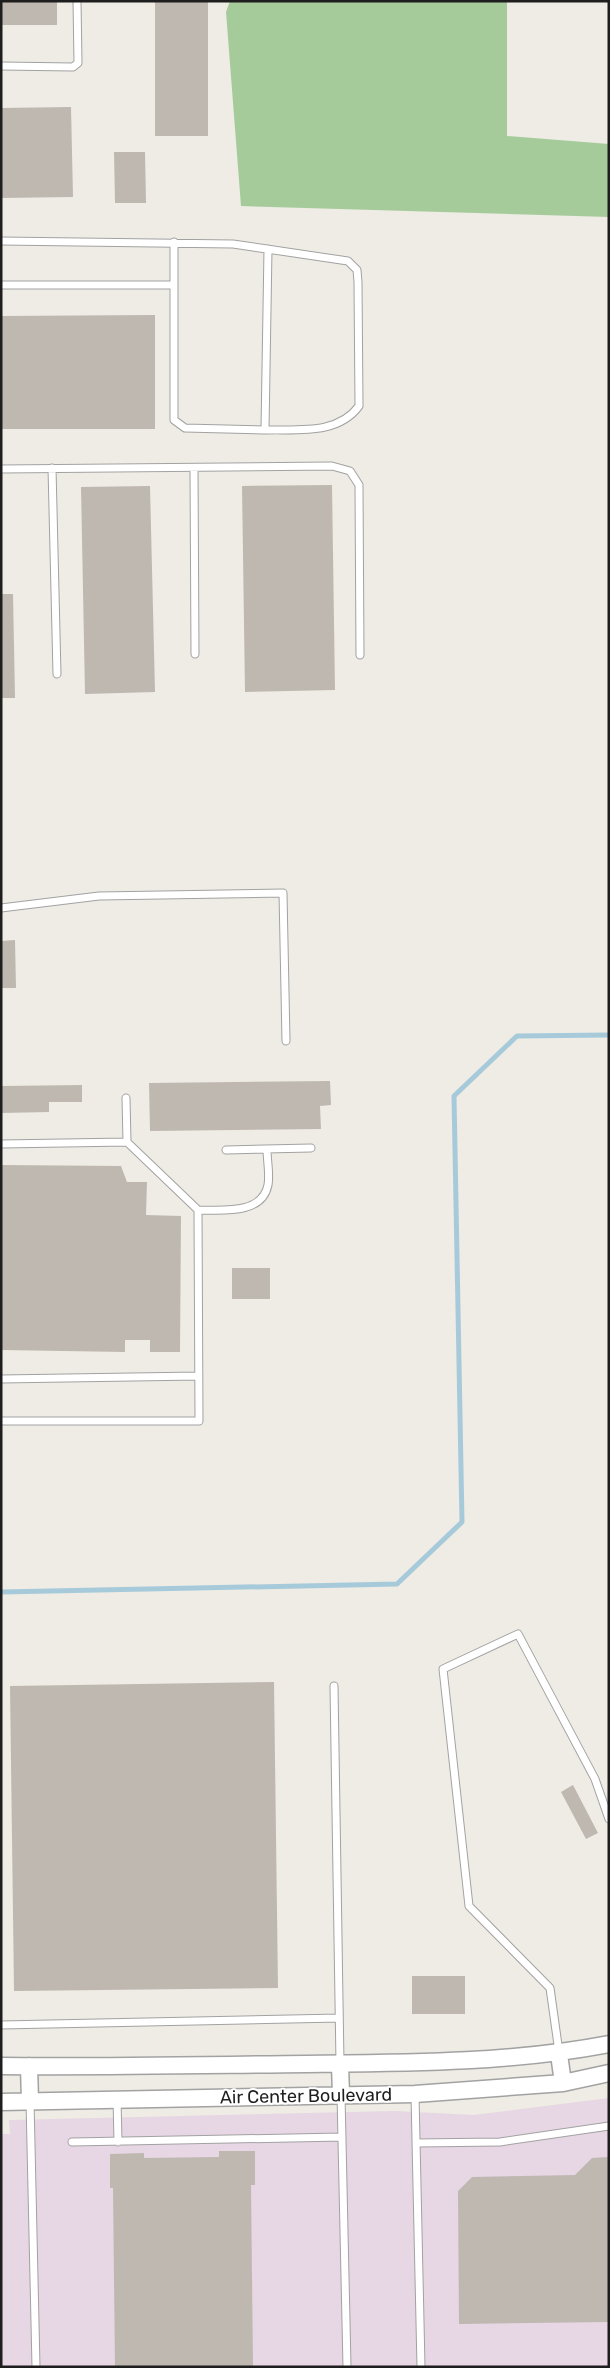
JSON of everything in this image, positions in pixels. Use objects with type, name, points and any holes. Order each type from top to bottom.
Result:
[{"type":"street","name":"Air Center Boulevard","points":[[1,2066],[340,2064],[470,2061],[559,2054],[609,2044]]},
{"type":"street","points":[[559,2054],[563,2083]]},
{"type":"street","points":[[340,2064],[341,2095]]},
{"type":"street","points":[[29,2066],[30,2101]]},
{"type":"street","name":"Air Center Boulevard","points":[[1,2102],[415,2094],[563,2083],[609,2073]]},
{"type":"lane","points":[[1,66],[73,67],[78,63],[77,1]]},
{"type":"lane","points":[[1,241],[174,242],[233,244],[348,260],[357,270],[359,406],[351,417],[337,425],[312,429],[265,430],[185,428],[174,420],[174,242]]},
{"type":"lane","points":[[265,430],[268,250]]},
{"type":"lane","points":[[1,285],[174,285]]},
{"type":"lane","points":[[1,469],[194,469],[332,466],[350,471],[359,485],[360,655]]},
{"type":"lane","points":[[52,468],[57,674]]},
{"type":"lane","points":[[194,469],[195,654]]},
{"type":"lane","points":[[1,908],[99,896],[283,894],[286,1041]]},
{"type":"lane","points":[[126,1098],[127,1142]]},
{"type":"lane","points":[[1,1144],[127,1142],[198,1210],[239,1209],[253,1205],[264,1196],[268,1183],[267,1150]]},
{"type":"lane","points":[[226,1150],[311,1148]]},
{"type":"lane","points":[[1,1421],[199,1421],[198,1210]]},
{"type":"lane","points":[[1,1379],[199,1376]]},
{"type":"lane","points":[[559,2054],[550,1988],[469,1906],[443,1669],[518,1634],[596,1779],[609,1819]]},
{"type":"lane","points":[[334,1686],[340,2064]]},
{"type":"lane","points":[[1,2025],[339,2018]]},
{"type":"lane","points":[[415,2094],[421,2367]]},
{"type":"lane","points":[[341,2095],[347,2367]]},
{"type":"lane","points":[[117,2099],[118,2142]]},
{"type":"lane","points":[[30,2101],[36,2367]]},
{"type":"lane","points":[[416,2143],[500,2142],[609,2126]]},
{"type":"lane","points":[[72,2142],[342,2137]]},
{"type":"shaded area","points":[[609,2098],[609,2367],[1,2367],[1,2134],[10,2134],[9,2120],[395,2111],[474,2115]]},
{"type":"green space","points":[[230,1],[507,1],[507,136],[609,144],[609,217],[241,206],[226,12]]},
{"type":"building","points":[[1,1],[57,1],[57,25],[1,25]]},
{"type":"building","points":[[155,1],[208,1],[208,136],[155,136]]},
{"type":"building","points":[[71,107],[73,197],[1,198],[1,108]]},
{"type":"building","points":[[114,152],[145,152],[146,203],[115,203]]},
{"type":"building","points":[[155,315],[155,429],[1,429],[1,316]]},
{"type":"building","points":[[332,485],[335,690],[245,692],[242,486]]},
{"type":"building","points":[[150,486],[155,692],[85,694],[81,487]]},
{"type":"building","points":[[1,594],[13,594],[15,698],[1,698]]},
{"type":"building","points":[[15,940],[16,988],[1,988],[1,941]]},
{"type":"building","points":[[330,1081],[331,1105],[320,1106],[321,1129],[150,1131],[149,1083]]},
{"type":"building","points":[[82,1085],[82,1102],[49,1102],[49,1112],[1,1113],[1,1086]]},
{"type":"building","points":[[1,1165],[121,1166],[127,1182],[147,1182],[146,1215],[181,1216],[180,1352],[150,1352],[150,1340],[125,1340],[125,1352],[1,1350]]},
{"type":"building","points":[[232,1268],[270,1268],[270,1299],[232,1299]]},
{"type":"building","points":[[274,1682],[278,1988],[14,1991],[10,1686]]},
{"type":"building","points":[[573,1785],[598,1833],[586,1839],[561,1792]]},
{"type":"building","points":[[412,1976],[465,1976],[465,2014],[412,2014]]},
{"type":"building","points":[[219,2151],[255,2151],[255,2185],[251,2185],[253,2367],[115,2367],[113,2188],[110,2188],[110,2154],[144,2153],[144,2158],[219,2157]]},
{"type":"building","points":[[609,2157],[609,2322],[459,2324],[458,2191],[472,2177],[575,2175],[592,2158]]},
{"type":"waterway","points":[[1,1592],[397,1584],[462,1522],[454,1096],[517,1036],[609,1035]]}]
